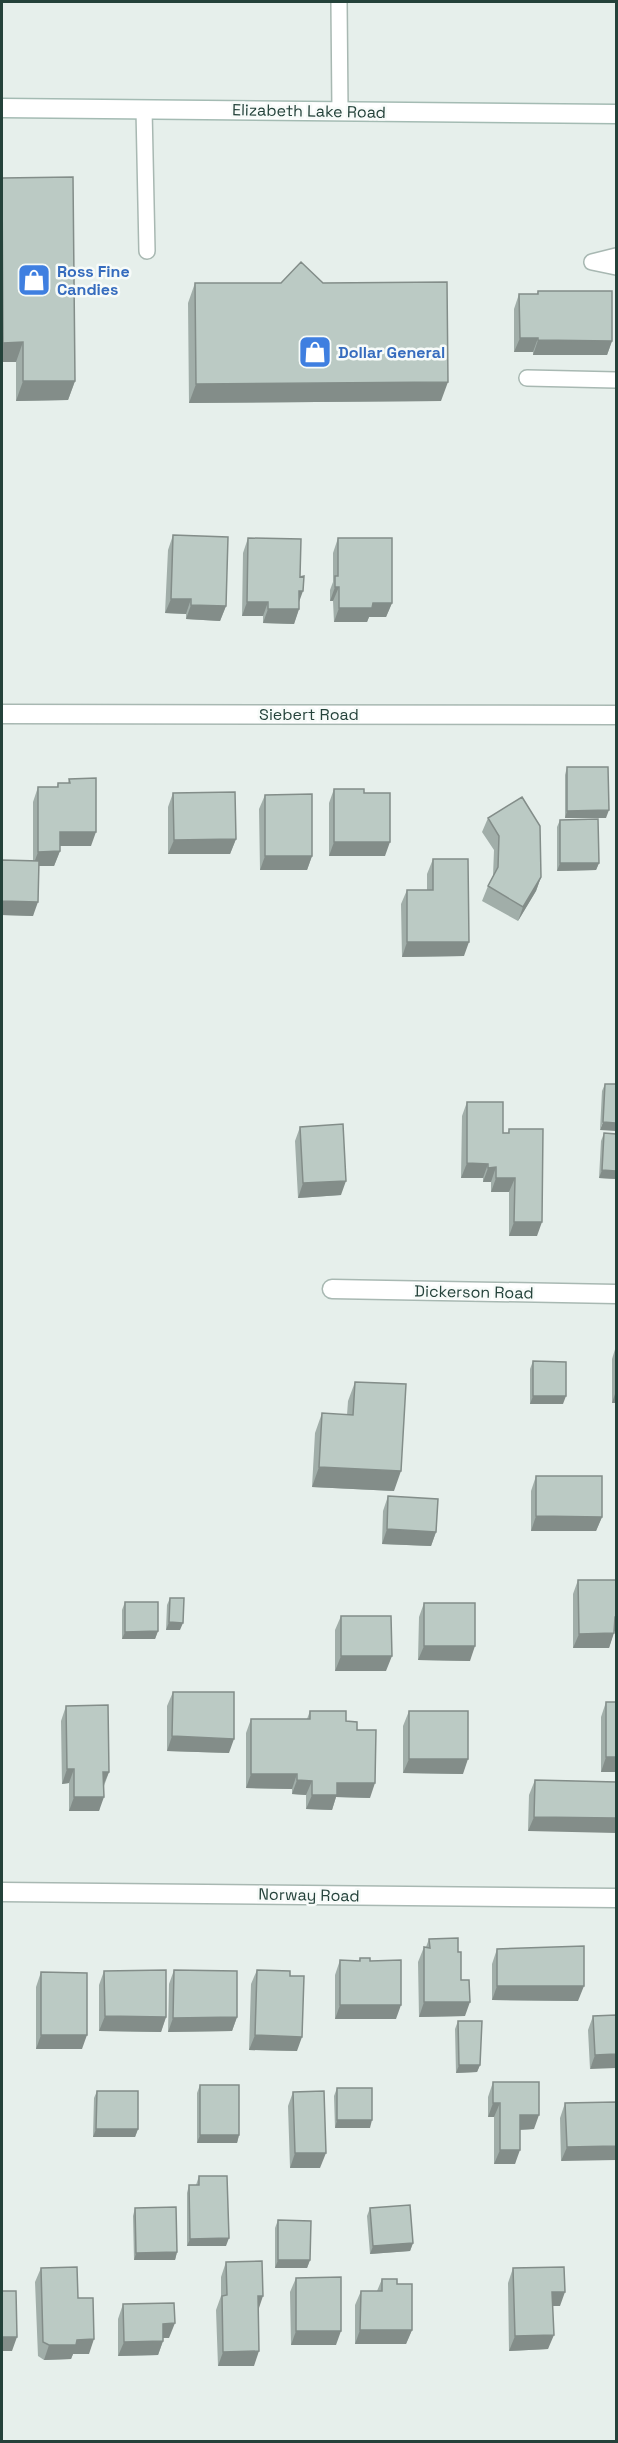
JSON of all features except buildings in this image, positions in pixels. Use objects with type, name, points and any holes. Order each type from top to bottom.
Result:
[{"type":"street","name":"Elizabeth Lake Road","points":[[2,108],[616,114]]},
{"type":"street","name":"Siebert Road","points":[[2,714],[616,715]]},
{"type":"street","name":"Dickerson Road","points":[[332,1289],[616,1294]]},
{"type":"street","name":"Norway Road","points":[[2,1892],[616,1898]]},
{"type":"lane","points":[[339,2],[340,111]]},
{"type":"lane","points":[[144,109],[147,251]]},
{"type":"lane","points":[[616,256],[592,262],[616,267]]},
{"type":"lane","points":[[527,378],[616,380]]},
{"type":"place","name":"Ross Fine Candies","points":[[34,280]]},
{"type":"place","name":"Dollar General","points":[[315,352]]}]
